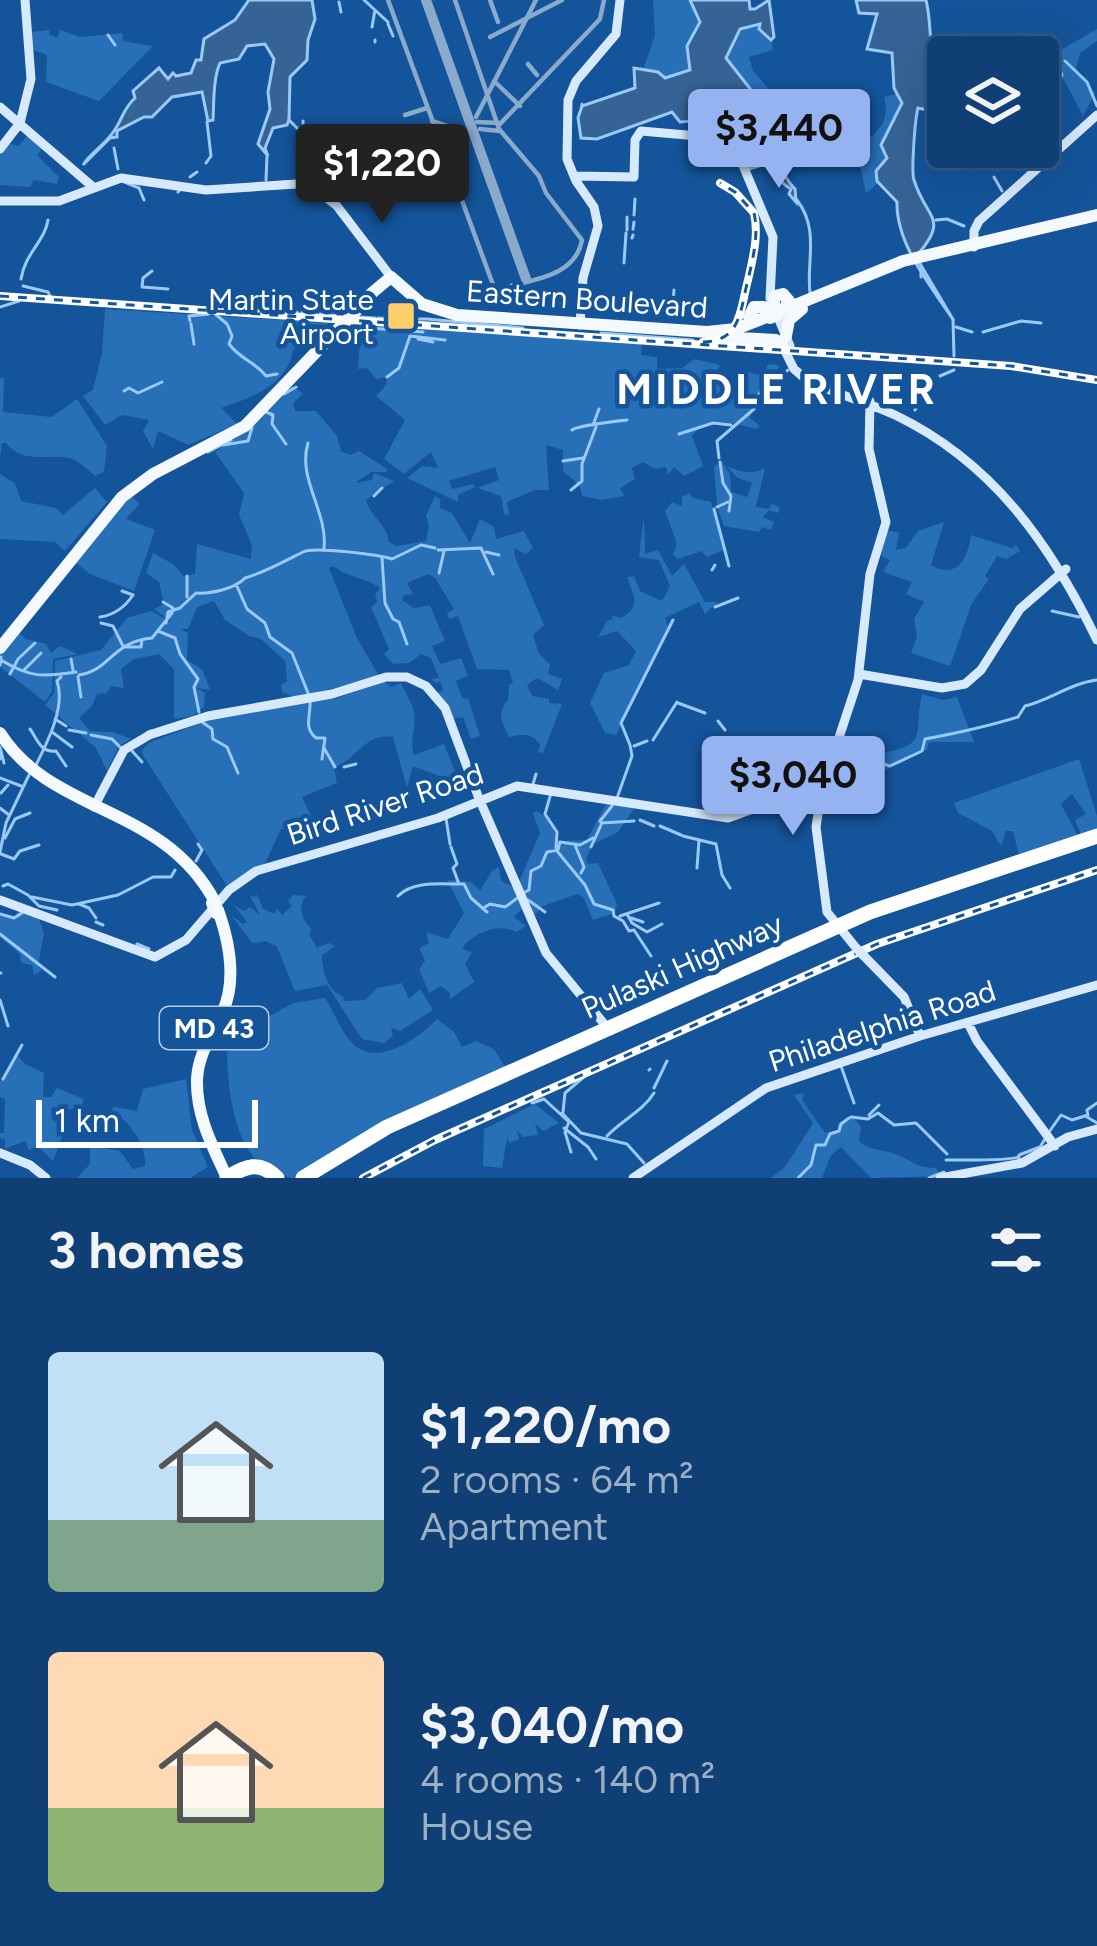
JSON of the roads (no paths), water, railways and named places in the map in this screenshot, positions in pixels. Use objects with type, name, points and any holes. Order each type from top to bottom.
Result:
[{"type":"highway","name":"Pulaski Highway","points":[[306,1178],[377,1135],[837,928],[924,891],[1097,838]]},
{"type":"highway","points":[[227,1174],[255,1165],[272,1176]]},
{"type":"main road","name":"Eastern Boulevard","points":[[1014,236],[1097,217]]},
{"type":"main road","name":"Eastern Boulevard","points":[[387,282],[443,313],[723,334],[917,259],[1097,217]]},
{"type":"main road","name":"Eastern Boulevard","points":[[387,282],[437,314],[531,324],[579,321],[710,332],[739,328],[917,259]]},
{"type":"main road","points":[[0,644],[126,493],[245,426],[356,308],[387,282]]},
{"type":"main road","points":[[705,335],[776,340],[787,346],[792,315],[822,296]]},
{"type":"main road","points":[[739,328],[748,310]]},
{"type":"main road","points":[[0,644],[124,490],[154,469],[241,425],[339,326]]},
{"type":"main road","points":[[649,332],[723,334]]},
{"type":"main road","name":"MD 43","points":[[2,739],[35,771],[170,845],[193,867],[215,907],[229,952],[229,991],[202,1054],[197,1082],[210,1147],[227,1174]]},
{"type":"street","points":[[0,149],[20,123],[33,63],[26,0]]},
{"type":"street","points":[[579,321],[583,274],[598,226],[594,207],[574,176],[568,146],[571,94],[616,38],[622,21],[621,0]]},
{"type":"street","points":[[0,107],[92,186]]},
{"type":"street","points":[[976,242],[979,221],[1097,116]]},
{"type":"street","points":[[574,176],[634,177],[641,134],[730,140],[771,238],[771,316],[796,372],[941,442],[985,476],[1031,524],[1064,570]]},
{"type":"street","name":"Eastern Boulevard","points":[[0,201],[59,201],[92,186],[128,178],[200,190],[292,184],[322,194],[344,213],[387,282]]},
{"type":"street","points":[[920,1036],[904,997],[837,928],[825,902],[816,842],[822,789],[859,674],[870,574],[886,522],[872,457],[872,396],[988,472],[1032,519],[1096,635]]},
{"type":"street","points":[[870,411],[872,457]]},
{"type":"street","points":[[859,674],[939,688],[965,684],[980,670],[1020,609],[1064,570]]},
{"type":"street","points":[[93,806],[124,750],[148,735],[206,715],[334,694],[386,677],[422,683],[444,706],[536,932],[558,971],[609,1029]]},
{"type":"street","name":"Bird River Road","points":[[0,900],[156,957],[186,940],[229,890],[256,871],[436,819],[523,786],[734,818],[800,791],[822,789]]},
{"type":"street","name":"Philadelphia Road","points":[[633,1178],[758,1091],[920,1036],[1097,985]]},
{"type":"street","points":[[968,1023],[1055,1145]]},
{"type":"street","points":[[940,1178],[1016,1165],[1097,1129]]},
{"type":"street","points":[[0,1153],[46,1178]]},
{"type":"waterway","points":[[364,0],[388,22]]},
{"type":"waterway","points":[[339,2],[341,12]]},
{"type":"waterway","points":[[372,27],[375,10]]},
{"type":"waterway","points":[[388,24],[393,36]]},
{"type":"waterway","points":[[108,35],[115,45]]},
{"type":"waterway","points":[[1065,61],[1087,82],[1097,106]]},
{"type":"waterway","points":[[1059,67],[1062,75]]},
{"type":"waterway","points":[[1059,81],[1061,77]]},
{"type":"waterway","points":[[289,120],[297,128]]},
{"type":"waterway","points":[[206,163],[211,156],[207,122]]},
{"type":"waterway","points":[[300,130],[359,164]]},
{"type":"waterway","points":[[346,143],[350,145]]},
{"type":"waterway","points":[[114,148],[118,169]]},
{"type":"waterway","points":[[266,180],[267,156]]},
{"type":"waterway","points":[[764,164],[769,163]]},
{"type":"waterway","points":[[749,169],[759,166]]},
{"type":"waterway","points":[[190,177],[197,172]]},
{"type":"waterway","points":[[994,177],[1002,191]]},
{"type":"waterway","points":[[122,181],[139,188],[144,200]]},
{"type":"waterway","points":[[634,215],[635,199]]},
{"type":"waterway","points":[[797,200],[810,234],[810,293]]},
{"type":"waterway","points":[[627,217],[627,230]]},
{"type":"waterway","points":[[21,279],[48,220]]},
{"type":"waterway","points":[[936,220],[964,226]]},
{"type":"waterway","points":[[633,229],[634,222]]},
{"type":"waterway","points":[[624,263],[626,233]]},
{"type":"waterway","points":[[921,267],[921,277]]},
{"type":"waterway","points":[[152,271],[143,278],[142,287],[168,289]]},
{"type":"waterway","points":[[23,286],[50,296]]},
{"type":"waterway","points":[[673,301],[674,290]]},
{"type":"waterway","points":[[220,294],[224,293]]},
{"type":"waterway","points":[[41,299],[78,302]]},
{"type":"waterway","points":[[0,307],[19,301]]},
{"type":"waterway","points":[[673,304],[673,313]]},
{"type":"waterway","points":[[255,309],[297,312]]},
{"type":"waterway","points":[[302,312],[316,313]]},
{"type":"waterway","points":[[214,313],[227,324]]},
{"type":"waterway","points":[[190,321],[189,316],[209,314]]},
{"type":"waterway","points":[[320,314],[335,315]]},
{"type":"waterway","points":[[255,315],[296,318]]},
{"type":"waterway","points":[[359,317],[375,318]]},
{"type":"waterway","points":[[301,318],[317,319]]},
{"type":"waterway","points":[[378,318],[397,319]]},
{"type":"waterway","points":[[320,319],[335,320]]},
{"type":"waterway","points":[[401,319],[427,319]]},
{"type":"waterway","points":[[427,319],[523,328]]},
{"type":"waterway","name":"MIDDLE RIVER","points":[[953,321],[954,356]]},
{"type":"waterway","points":[[983,332],[1021,321],[1041,323]]},
{"type":"waterway","points":[[363,322],[378,323]]},
{"type":"waterway","points":[[381,323],[397,325]]},
{"type":"waterway","points":[[191,324],[194,344]]},
{"type":"waterway","points":[[401,325],[427,327]]},
{"type":"waterway","points":[[228,326],[233,349],[266,376],[277,374]]},
{"type":"waterway","points":[[356,327],[423,332]]},
{"type":"waterway","points":[[956,327],[972,332]]},
{"type":"waterway","points":[[601,333],[693,340]]},
{"type":"waterway","points":[[387,377],[399,368],[410,336],[445,340]]},
{"type":"waterway","points":[[418,339],[433,342]]},
{"type":"waterway","points":[[719,458],[717,441],[754,409],[762,390],[788,370]]},
{"type":"waterway","name":"MIDDLE RIVER","points":[[940,376],[954,370]]},
{"type":"waterway","points":[[124,391],[129,388],[138,393],[162,382]]},
{"type":"waterway","points":[[284,394],[296,387]]},
{"type":"waterway","name":"MIDDLE RIVER","points":[[915,410],[922,396]]},
{"type":"waterway","points":[[593,425],[599,409]]},
{"type":"waterway","points":[[266,412],[273,415],[272,424],[286,444]]},
{"type":"waterway","points":[[572,430],[627,420]]},
{"type":"waterway","points":[[679,434],[713,423],[731,425]]},
{"type":"waterway","points":[[571,490],[582,481],[582,464],[596,427]]},
{"type":"waterway","points":[[223,445],[248,441],[252,428]]},
{"type":"waterway","points":[[208,452],[231,440]]},
{"type":"waterway","points":[[308,443],[306,470],[322,521],[324,548]]},
{"type":"waterway","points":[[563,461],[583,458]]},
{"type":"waterway","points":[[720,462],[723,483],[731,496],[729,511]]},
{"type":"waterway","points":[[374,496],[382,488]]},
{"type":"waterway","points":[[717,507],[728,502]]},
{"type":"waterway","points":[[714,509],[729,566]]},
{"type":"waterway","points":[[166,623],[168,612],[196,593],[229,588],[309,550],[392,559],[421,545],[435,548]]},
{"type":"waterway","points":[[438,550],[481,548],[493,574]]},
{"type":"waterway","points":[[439,573],[444,551]]},
{"type":"waterway","points":[[486,552],[499,555]]},
{"type":"waterway","points":[[382,558],[385,603],[407,644]]},
{"type":"waterway","points":[[712,570],[715,565]]},
{"type":"waterway","points":[[187,576],[187,597]]},
{"type":"waterway","points":[[236,584],[247,609],[265,623],[270,637],[292,653],[308,693]]},
{"type":"waterway","points":[[100,617],[119,610],[133,595],[122,591]]},
{"type":"waterway","points":[[715,607],[738,598]]},
{"type":"waterway","points":[[163,602],[173,608]]},
{"type":"waterway","points":[[1052,611],[1079,617]]},
{"type":"waterway","points":[[79,675],[98,668],[128,645],[152,638],[172,613]]},
{"type":"waterway","points":[[630,745],[621,723],[673,620]]},
{"type":"waterway","points":[[101,623],[113,626],[123,646]]},
{"type":"waterway","points":[[158,631],[175,638],[198,679],[194,687],[199,712]]},
{"type":"waterway","points":[[125,647],[141,647],[142,640]]},
{"type":"waterway","points":[[10,674],[35,643]]},
{"type":"waterway","points":[[24,670],[41,653]]},
{"type":"waterway","points":[[0,665],[1,657]]},
{"type":"waterway","points":[[71,659],[73,670]]},
{"type":"waterway","points":[[1,660],[37,675],[76,672]]},
{"type":"waterway","points":[[35,767],[54,725],[61,677]]},
{"type":"waterway","points":[[78,677],[81,697]]},
{"type":"waterway","points":[[842,772],[871,760],[890,766],[922,751],[925,739],[1018,717],[1025,706],[1097,680]]},
{"type":"waterway","points":[[310,702],[310,730],[316,738],[325,738],[322,759]]},
{"type":"waterway","points":[[653,740],[677,702]]},
{"type":"waterway","points":[[678,703],[705,713]]},
{"type":"waterway","points":[[55,719],[66,726]]},
{"type":"waterway","points":[[718,721],[725,730]]},
{"type":"waterway","points":[[202,722],[212,729],[213,739],[227,747],[238,773]]},
{"type":"waterway","points":[[30,729],[66,766]]},
{"type":"waterway","points":[[69,730],[86,733]]},
{"type":"waterway","points":[[52,732],[72,747]]},
{"type":"waterway","points":[[91,735],[112,739],[121,748]]},
{"type":"waterway","points":[[634,746],[647,741]]},
{"type":"waterway","points":[[617,798],[632,756],[630,745]]},
{"type":"waterway","points":[[0,747],[4,763]]},
{"type":"waterway","points":[[324,748],[335,767]]},
{"type":"waterway","points":[[132,751],[142,762]]},
{"type":"waterway","points":[[0,759],[1,753]]},
{"type":"waterway","points":[[344,767],[356,764]]},
{"type":"waterway","points":[[533,784],[536,774]]},
{"type":"waterway","points":[[0,852],[6,823],[29,775]]},
{"type":"waterway","points":[[0,778],[21,786]]},
{"type":"waterway","points":[[1,793],[8,785]]},
{"type":"waterway","points":[[551,793],[545,814],[557,832],[556,848]]},
{"type":"waterway","points":[[600,821],[612,806]]},
{"type":"waterway","points":[[0,808],[9,815]]},
{"type":"waterway","points":[[5,838],[15,819],[30,813]]},
{"type":"waterway","points":[[446,818],[450,844]]},
{"type":"waterway","points":[[640,820],[654,826]]},
{"type":"waterway","points":[[601,823],[634,821]]},
{"type":"waterway","points":[[591,847],[601,825]]},
{"type":"waterway","points":[[660,826],[681,835]]},
{"type":"waterway","points":[[683,836],[716,844],[722,875],[730,888]]},
{"type":"waterway","points":[[485,907],[505,907],[529,890],[531,871],[541,866],[547,852],[558,850],[560,842],[580,845],[593,838]]},
{"type":"waterway","points":[[697,868],[699,840]]},
{"type":"waterway","points":[[196,861],[202,850],[198,844]]},
{"type":"waterway","points":[[1,854],[14,859],[20,851],[39,845]]},
{"type":"waterway","points":[[575,845],[584,867],[581,873]]},
{"type":"waterway","points":[[451,847],[459,884],[487,912]]},
{"type":"waterway","points":[[557,851],[594,904],[613,910],[651,956]]},
{"type":"waterway","points":[[32,897],[72,905],[118,895],[153,877],[171,877],[175,870]]},
{"type":"waterway","points":[[398,896],[418,886],[459,884]]},
{"type":"waterway","points":[[3,886],[28,895]]},
{"type":"waterway","points":[[29,896],[39,906],[57,910]]},
{"type":"waterway","points":[[528,900],[545,912]]},
{"type":"waterway","points":[[620,916],[659,903]]},
{"type":"waterway","points":[[79,904],[96,918]]},
{"type":"waterway","points":[[0,914],[14,918],[22,913]]},
{"type":"waterway","points":[[627,914],[647,932],[662,924]]},
{"type":"waterway","points":[[631,918],[643,922]]},
{"type":"waterway","points":[[96,922],[103,925]]},
{"type":"waterway","points":[[0,934],[55,977]]},
{"type":"waterway","points":[[137,944],[149,949]]},
{"type":"waterway","points":[[0,1000],[8,1026]]},
{"type":"waterway","points":[[3,1079],[22,1045]]},
{"type":"waterway","points":[[654,1088],[667,1061]]},
{"type":"waterway","points":[[841,1066],[854,1103]]},
{"type":"waterway","points":[[563,1112],[565,1093],[585,1076]]},
{"type":"waterway","points":[[607,1136],[654,1093]]},
{"type":"waterway","points":[[532,1103],[544,1099],[569,1122],[566,1129]]},
{"type":"waterway","points":[[1087,1110],[1097,1103]]},
{"type":"waterway","points":[[869,1115],[879,1105]]},
{"type":"waterway","points":[[1049,1132],[1061,1115],[1072,1120],[1088,1115],[1087,1111]]},
{"type":"waterway","points":[[562,1113],[581,1133],[627,1144],[644,1163]]},
{"type":"waterway","points":[[851,1117],[868,1119],[878,1113],[894,1125],[916,1123],[947,1154]]},
{"type":"waterway","points":[[1087,1117],[1097,1123]]},
{"type":"waterway","points":[[798,1178],[811,1165],[816,1145],[825,1145],[849,1118]]},
{"type":"waterway","points":[[564,1128],[596,1159]]},
{"type":"waterway","points":[[565,1132],[571,1152]]},
{"type":"waterway","points":[[1019,1159],[1045,1139]]},
{"type":"waterway","points":[[946,1160],[1018,1157]]},
{"type":"waterway","points":[[929,1178],[944,1172]]},
{"type":"railway","points":[[703,342],[725,336],[737,322],[755,246],[754,213],[720,183]]},
{"type":"railway","points":[[0,296],[1011,366],[1097,380]]},
{"type":"railway","points":[[363,1178],[435,1140],[877,944],[1097,870]]},
{"type":"place","name":"Martin State Airport","points":[[401,316]]},
{"type":"district","name":"MIDDLE RIVER","points":[[777,389]]}]
